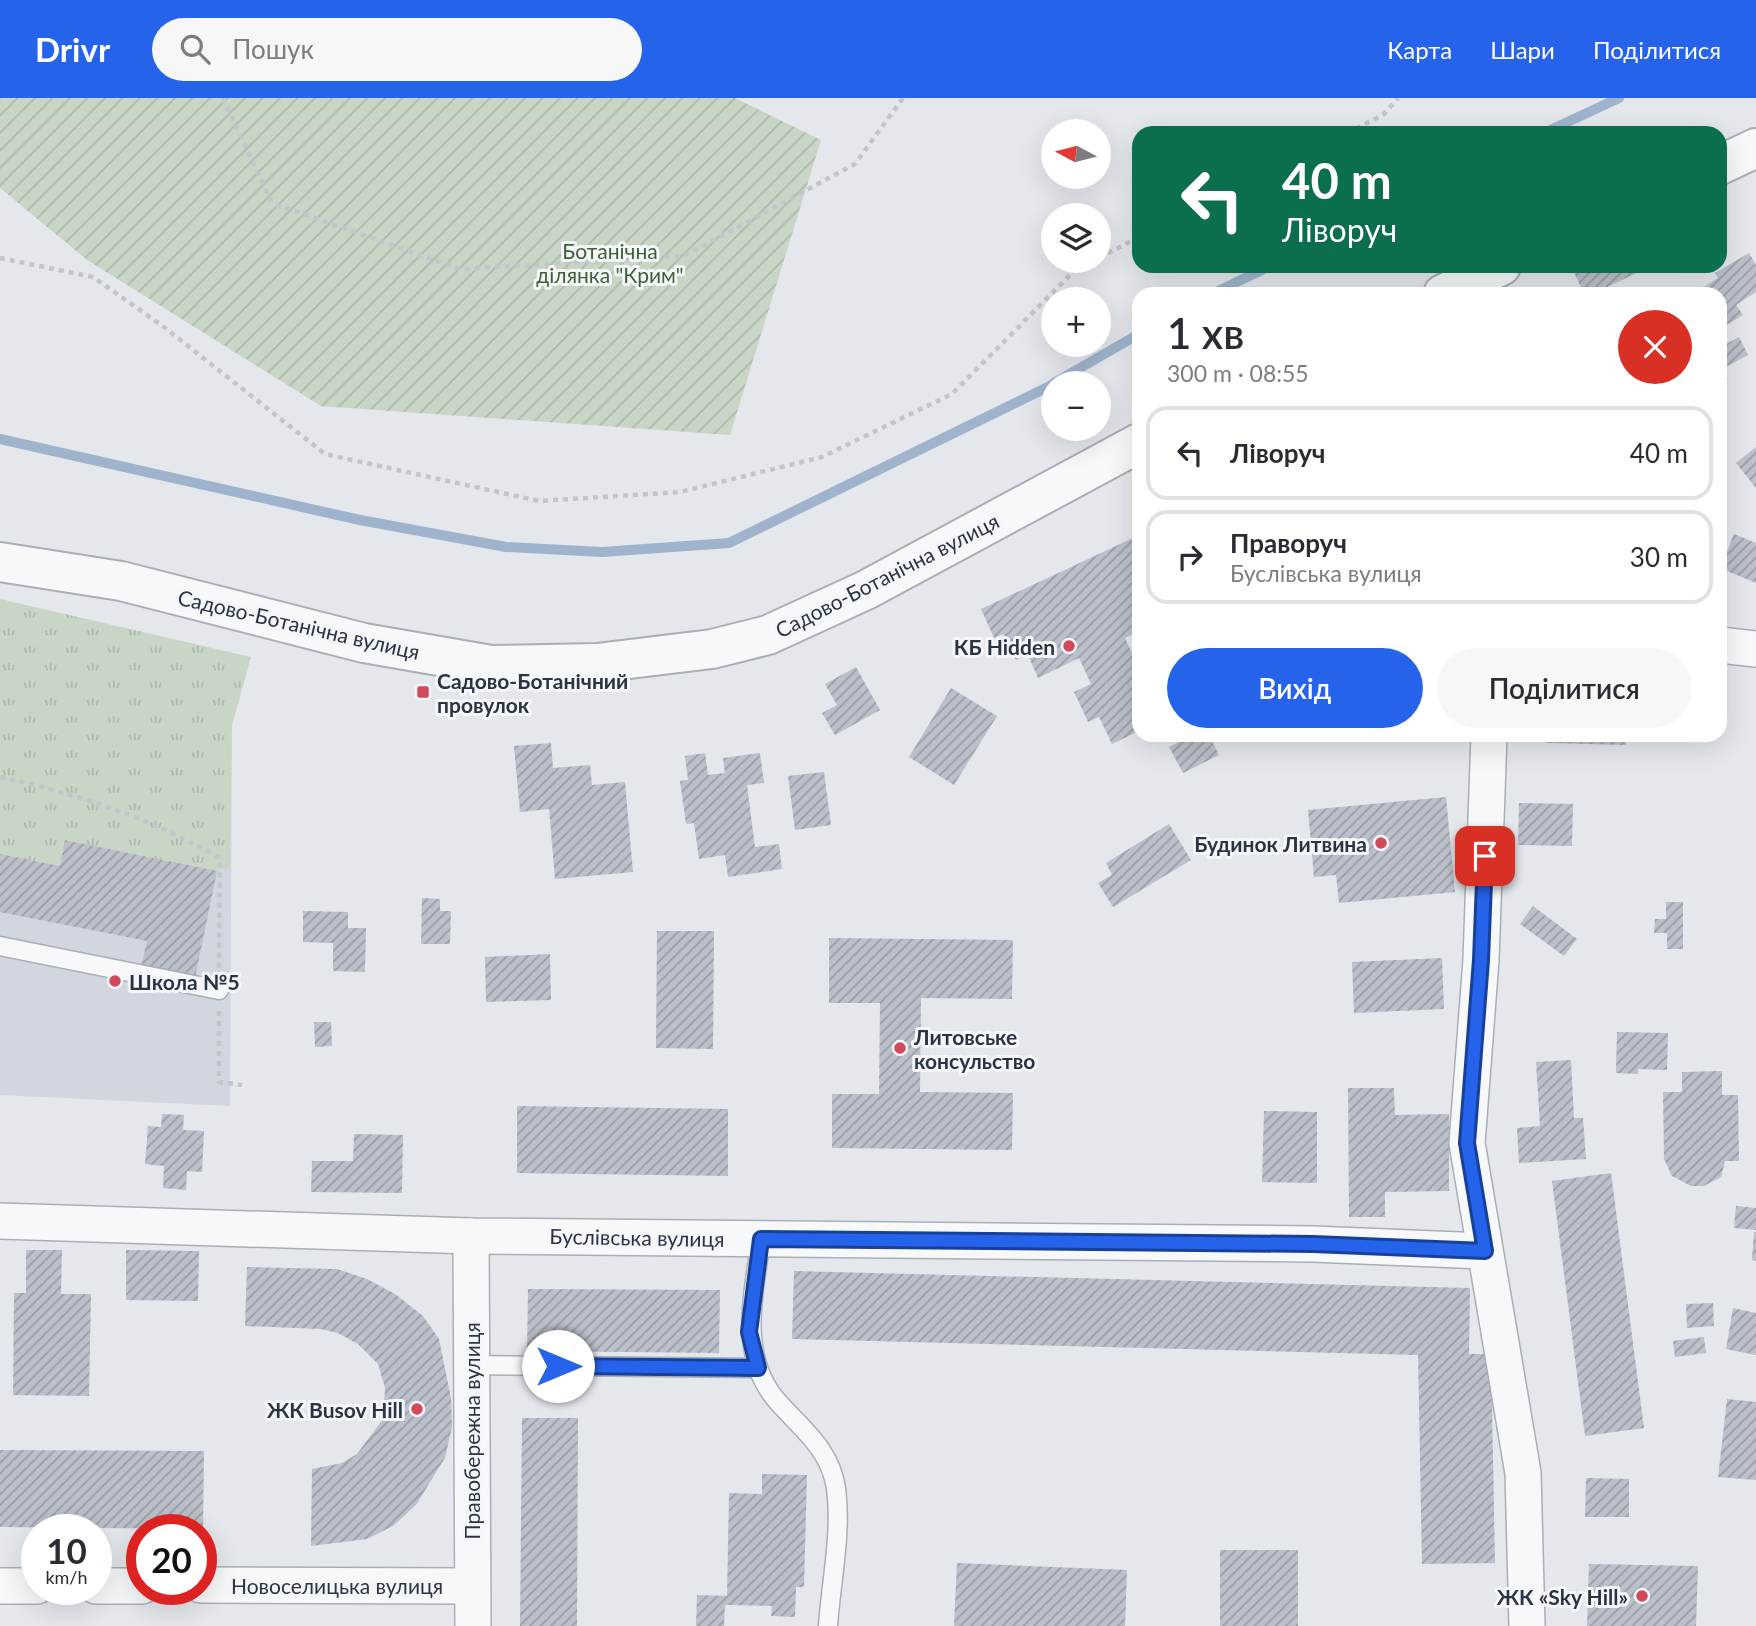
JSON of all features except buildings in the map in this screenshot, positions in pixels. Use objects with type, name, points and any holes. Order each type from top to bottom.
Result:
[{"type":"street","points":[[1727,161],[1756,148]]},
{"type":"street","points":[[1458,287],[1487,273]]},
{"type":"street","name":"Садово-Ботанічна вулиця","points":[[0,562],[121,581],[364,643],[491,665],[597,663],[712,649],[768,635],[866,590],[1132,447]]},
{"type":"street","points":[[1727,646],[1756,649]]},
{"type":"street","points":[[1489,742],[1481,960],[1467,1143],[1523,1473],[1527,1626]]},
{"type":"street","name":"Буслівська вулиця","points":[[0,1221],[471,1236],[1313,1244],[1485,1251]]},
{"type":"street","name":"Правобережна вулиця","points":[[471,1236],[472,1626]]},
{"type":"street","name":"Новоселицька вулиця","points":[[217,1585],[472,1586]]},
{"type":"street","points":[[0,1586],[21,1586]]},
{"type":"lane","points":[[0,946],[219,990]]},
{"type":"lane","points":[[761,1239],[749,1332],[758,1368],[776,1400],[822,1448],[836,1487],[828,1626]]},
{"type":"lane","points":[[471,1365],[758,1368]]},
{"type":"path","points":[[223,98],[272,203],[460,269],[684,256],[855,164],[903,98]]},
{"type":"path","points":[[1361,126],[1383,115],[1398,98]]},
{"type":"path","points":[[1111,252],[1132,241]]},
{"type":"path","points":[[0,258],[93,277],[164,327],[325,454],[539,500],[680,492],[822,457],[952,394],[1073,273]]},
{"type":"path","points":[[0,777],[108,804],[171,830],[220,859],[219,1082],[242,1085]]},
{"type":"shaded area","name":"Школа №5","points":[[0,640],[232,725],[230,1106],[0,1095]]},
{"type":"green space","name":"Ботанічна ділянка \"Крим\"","points":[[0,98],[735,98],[821,140],[730,435],[321,406],[87,260],[0,188]]},
{"type":"green space","points":[[0,599],[251,657],[232,725],[230,867],[217,871],[66,840],[60,866],[0,854]]},
{"type":"waterway","points":[[1559,126],[1619,98]]},
{"type":"waterway","points":[[1226,287],[1256,273]]},
{"type":"waterway","points":[[1075,371],[1132,338]]},
{"type":"waterway","points":[[0,439],[360,520],[506,547],[602,552],[729,543],[1041,390]]},
{"type":"place","name":"КБ Hidden","points":[[1069,646]]},
{"type":"place","name":"Садово-Ботанічний провулок","points":[[423,692]]},
{"type":"place","name":"Будинок Литвина","points":[[1381,843]]},
{"type":"place","name":"Школа №5","points":[[115,981]]},
{"type":"place","name":"Литовське консульство","points":[[900,1048]]},
{"type":"place","name":"ЖК Busov Hill","points":[[417,1409]]},
{"type":"place","name":"ЖК «Sky Hill»","points":[[1642,1596]]},
{"type":"route","points":[[558,1366],[758,1368],[749,1332],[761,1239],[1313,1244],[1485,1251],[1467,1143],[1481,960],[1485,856]]}]
